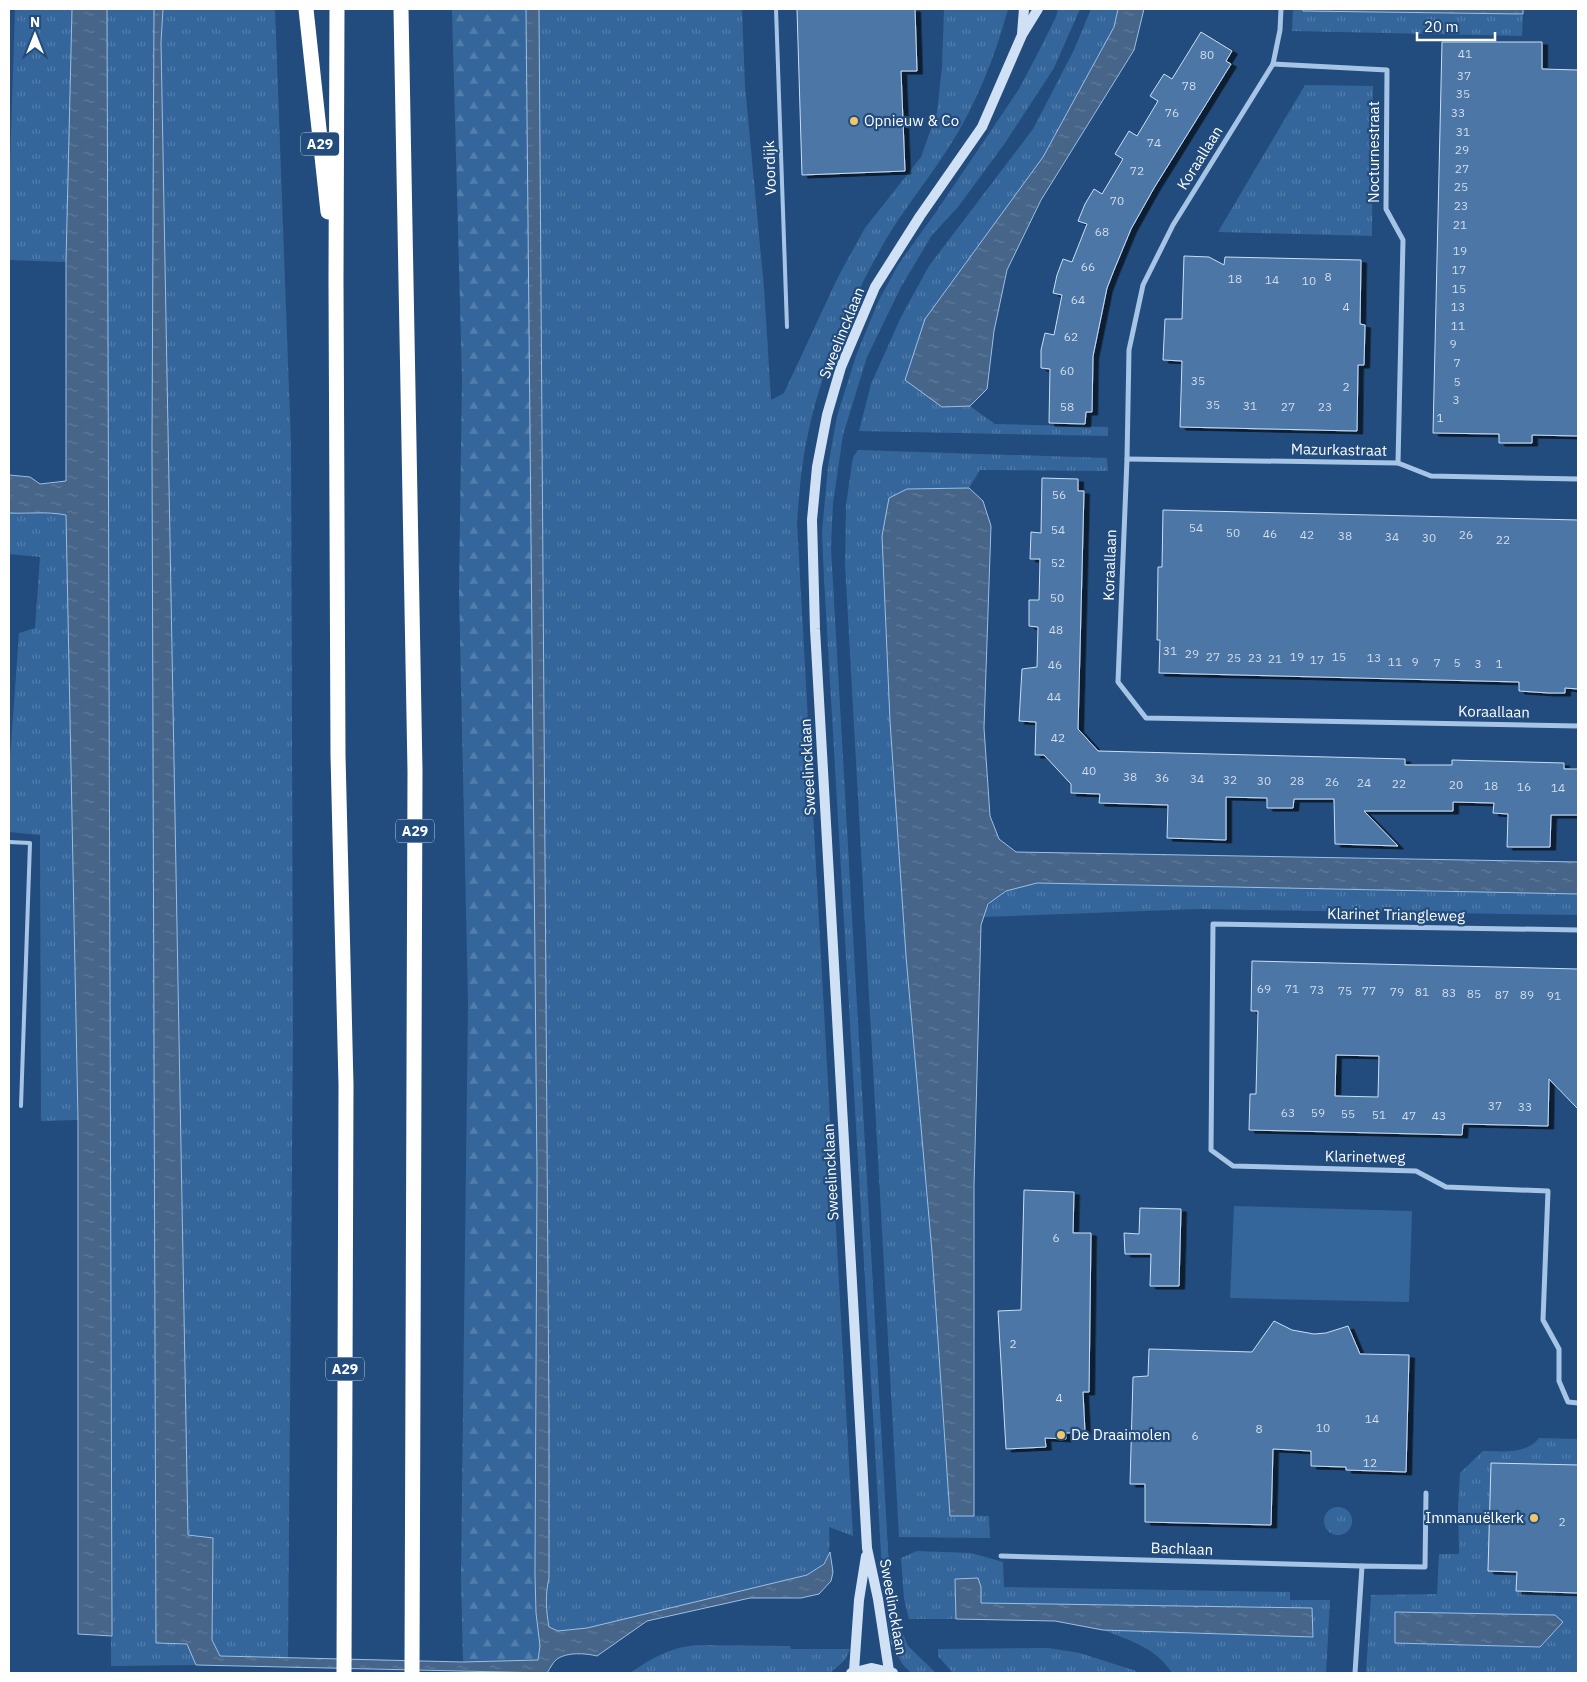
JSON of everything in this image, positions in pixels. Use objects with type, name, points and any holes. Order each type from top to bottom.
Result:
[{"type":"highway","name":"A29","points":[[306,9],[336,280],[339,765],[346,1085],[344,1673]]},
{"type":"highway","points":[[336,280],[337,9]]},
{"type":"highway","name":"A29","points":[[401,9],[415,772],[412,1673]]},
{"type":"main road","name":"Sweelincklaan","points":[[1022,35],[1024,9]]},
{"type":"main road","name":"Sweelincklaan","points":[[891,1672],[867,1548],[815,629],[813,511],[817,467],[836,383],[841,367],[876,288],[920,216],[982,127],[1022,35],[1038,9]]},
{"type":"main road","name":"Sweelincklaan","points":[[853,1672],[859,1600],[867,1548]]},
{"type":"main road","points":[[853,1672],[872,1668],[891,1672]]},
{"type":"street","name":"Koraallaan","points":[[1281,9],[1280,30],[1273,64],[1172,225],[1144,285],[1129,350],[1127,459],[1118,682],[1146,718],[1578,726]]},
{"type":"street","name":"Nocturnestraat","points":[[1273,64],[1387,70],[1386,209],[1404,240],[1398,463]]},
{"type":"street","name":"Mazurkastraat","points":[[1127,459],[1398,463],[1432,476],[1578,479]]},
{"type":"street","name":"Klarinet Triangleweg","points":[[1213,924],[1578,930]]},
{"type":"street","name":"Klarinetweg","points":[[1213,924],[1211,1150],[1232,1166],[1416,1171],[1446,1188],[1548,1191],[1543,1320],[1559,1349],[1559,1381],[1568,1402],[1578,1403]]},
{"type":"street","name":"Bachlaan","points":[[1001,1556],[1424,1567],[1426,1493]]},
{"type":"street","points":[[1355,1673],[1362,1566]]},
{"type":"lane","name":"Voordijk","points":[[776,9],[787,327]]},
{"type":"lane","points":[[9,842],[30,843],[21,1106]]},
{"type":"green space","points":[[15,9],[72,9],[66,262],[9,260],[9,196]]},
{"type":"green space","points":[[107,9],[154,9],[152,446],[156,1643],[187,1644],[196,1665],[111,1666]]},
{"type":"green space","points":[[163,9],[275,9],[291,444],[293,1030],[288,1659],[220,1656],[212,1640],[213,1538],[188,1535],[161,42]]},
{"type":"green space","points":[[452,9],[526,9],[537,1173],[535,1575],[536,1613],[540,1646],[538,1660],[463,1662],[461,1578],[468,1003],[459,591],[462,378]]},
{"type":"green space","points":[[539,9],[742,9],[745,86],[764,288],[771,400],[784,393],[838,277],[865,228],[921,157],[937,112],[942,67],[944,9],[1008,9],[991,63],[968,114],[941,159],[885,241],[846,318],[825,371],[817,398],[804,455],[801,480],[797,522],[853,1536],[829,1527],[830,1544],[828,1556],[821,1565],[807,1575],[587,1628],[558,1631],[549,1627],[546,1602],[549,1578],[549,1423]]},
{"type":"green space","points":[[1058,9],[1080,9],[1054,68],[1005,143],[958,207],[932,235],[901,287],[867,357],[843,435],[833,503],[831,548],[888,1550],[894,1613],[908,1646],[936,1673],[911,1673],[903,1665],[891,1644],[882,1570],[822,532],[828,467],[837,416],[856,356],[878,302],[898,265],[1019,89],[1056,17]]},
{"type":"green space","points":[[1091,9],[1118,9],[1114,27],[1043,157],[925,319],[942,407],[970,406],[995,424],[1108,427],[1108,436],[859,431],[871,384],[901,317],[929,266],[1033,129],[1074,50]]},
{"type":"green space","points":[[1293,9],[1303,9],[1304,11],[1523,14],[1522,36],[1292,31]]},
{"type":"green space","points":[[1305,85],[1373,86],[1372,236],[1218,232]]},
{"type":"green space","points":[[858,450],[1107,458],[1108,471],[980,470],[969,488],[907,489],[890,721],[906,956],[932,1252],[950,1515],[989,1516],[990,1538],[899,1537],[845,564],[846,505],[853,457]]},
{"type":"green space","points":[[38,512],[66,514],[78,1120],[41,1121],[40,835],[9,832],[9,772],[19,633],[35,628],[40,557],[9,554],[9,513],[27,514]]},
{"type":"green space","points":[[1037,883],[1578,894],[1578,915],[1198,909],[983,917],[992,901],[1004,892]]},
{"type":"green space","points":[[1234,1206],[1412,1211],[1409,1302],[1230,1298]]},
{"type":"green space","points":[[1539,1438],[1578,1439],[1578,1673],[1366,1673],[1371,1595],[1437,1594],[1439,1554],[1459,1554],[1458,1506],[1460,1473],[1483,1451],[1521,1450]],"holes":[[[1395,1612],[1554,1615],[1562,1622],[1540,1647],[1396,1643]]]},
{"type":"green space","points":[[1338,1507],[1348,1511],[1352,1521],[1348,1531],[1338,1535],[1328,1531],[1324,1521],[1328,1511]]},
{"type":"green space","points":[[917,1551],[971,1553],[1003,1562],[1004,1587],[1290,1592],[1290,1600],[1330,1600],[1326,1673],[1172,1673],[1158,1657],[1142,1646],[1103,1630],[1312,1637],[1312,1608],[980,1603],[981,1587],[978,1578],[956,1579],[956,1619],[909,1619],[904,1599],[901,1558]]},
{"type":"green space","points":[[698,1645],[790,1646],[791,1649],[850,1649],[845,1660],[830,1673],[630,1673],[662,1654],[679,1648]]},
{"type":"green space","points":[[1048,1648],[1080,1653],[1136,1671],[1137,1673],[953,1673],[938,1656],[938,1649]]},
{"type":"water","points":[[72,9],[107,9],[112,1636],[78,1634],[78,1120],[66,515],[9,513],[9,475],[30,477],[40,484],[66,481],[66,262]]},
{"type":"water","points":[[154,9],[163,9],[161,42],[188,1535],[213,1538],[212,1640],[220,1656],[463,1662],[538,1660],[540,1646],[536,1613],[535,1575],[537,1173],[526,9],[539,9],[549,1423],[549,1578],[546,1602],[549,1627],[558,1631],[587,1628],[807,1575],[824,1564],[830,1552],[833,1572],[831,1581],[819,1594],[801,1598],[750,1598],[647,1621],[597,1656],[587,1654],[566,1655],[557,1659],[547,1673],[196,1665],[187,1644],[156,1643],[152,446]]},
{"type":"water","points":[[1118,9],[1144,9],[1134,50],[1041,200],[1007,270],[994,331],[987,389],[970,406],[942,407],[905,380],[925,319],[1043,157],[1114,27]]},
{"type":"water","points":[[1303,9],[1523,9],[1523,14],[1303,11]]},
{"type":"water","points":[[969,488],[983,501],[991,526],[984,728],[990,816],[999,839],[1016,852],[1578,862],[1578,894],[1037,883],[1006,891],[988,904],[981,925],[974,1186],[974,1516],[950,1516],[932,1252],[906,956],[890,721],[882,536],[889,498],[907,489]]},
{"type":"water","points":[[978,1578],[981,1587],[981,1603],[1312,1608],[1313,1637],[1103,1630],[1055,1621],[956,1619],[955,1579]]},
{"type":"water","points":[[1395,1612],[1555,1615],[1563,1622],[1540,1647],[1395,1643]]},
{"type":"building","points":[[797,9],[915,9],[917,71],[901,71],[905,171],[802,175]]},
{"type":"building","points":[[1201,32],[1232,51],[1226,61],[1231,64],[1154,188],[1131,229],[1114,270],[1107,288],[1093,356],[1092,412],[1086,412],[1085,424],[1049,423],[1050,369],[1041,368],[1041,350],[1045,333],[1054,335],[1062,295],[1053,293],[1063,259],[1072,262],[1087,224],[1078,221],[1094,189],[1102,194],[1123,159],[1115,154],[1129,131],[1137,136],[1158,101],[1150,96],[1164,74],[1172,79]]},
{"type":"building","points":[[1442,42],[1542,42],[1542,69],[1578,70],[1578,436],[1532,435],[1532,443],[1499,443],[1499,434],[1433,433]]},
{"type":"building","points":[[1184,256],[1209,257],[1224,265],[1225,257],[1361,260],[1360,324],[1365,325],[1364,365],[1358,365],[1357,431],[1180,427],[1182,361],[1163,360],[1165,319],[1182,319]]},
{"type":"building","points":[[1042,478],[1078,479],[1078,491],[1084,491],[1078,729],[1098,751],[1405,759],[1405,765],[1452,765],[1452,760],[1564,763],[1564,769],[1578,769],[1578,815],[1551,815],[1550,847],[1507,847],[1508,814],[1493,813],[1494,803],[1453,802],[1453,811],[1364,811],[1398,846],[1335,844],[1334,799],[1294,799],[1293,808],[1267,808],[1267,798],[1226,797],[1226,840],[1167,838],[1168,805],[1099,803],[1100,794],[1071,793],[1071,784],[1044,755],[1035,755],[1036,722],[1019,721],[1022,669],[1037,667],[1038,627],[1029,626],[1029,600],[1039,600],[1040,559],[1030,559],[1031,532],[1041,533]]},
{"type":"building","points":[[1163,510],[1578,520],[1578,689],[1565,688],[1565,693],[1549,693],[1519,691],[1519,682],[1159,673],[1160,640],[1157,640],[1158,567],[1162,567]]},
{"type":"building","points":[[1252,961],[1578,969],[1578,1109],[1549,1079],[1548,1126],[1463,1124],[1462,1135],[1249,1130],[1250,1094],[1256,1094],[1258,1011],[1251,1011]],"holes":[[[1336,1055],[1379,1056],[1378,1097],[1335,1096]]]},
{"type":"building","points":[[1024,1190],[1074,1192],[1073,1233],[1091,1233],[1089,1392],[1083,1392],[1085,1432],[1066,1433],[1066,1439],[1045,1438],[1046,1447],[1006,1449],[998,1311],[1021,1310]]},
{"type":"building","points":[[1140,1208],[1181,1209],[1179,1286],[1150,1286],[1151,1254],[1125,1254],[1124,1233],[1139,1234]]},
{"type":"building","points":[[1274,1321],[1292,1330],[1314,1334],[1326,1333],[1348,1326],[1360,1354],[1409,1355],[1406,1472],[1346,1470],[1346,1467],[1311,1466],[1311,1451],[1273,1449],[1271,1525],[1145,1522],[1145,1484],[1130,1484],[1133,1377],[1148,1376],[1149,1349],[1252,1352]]},
{"type":"building","name":"Immanuëlkerk","points":[[1491,1463],[1578,1465],[1578,1593],[1516,1591],[1517,1572],[1488,1571]]},
{"type":"place","name":"Opnieuw & Co","points":[[854,121]]},
{"type":"place","name":"De Draaimolen","points":[[1061,1435]]},
{"type":"place","name":"Immanuëlkerk","points":[[1534,1518]]}]
